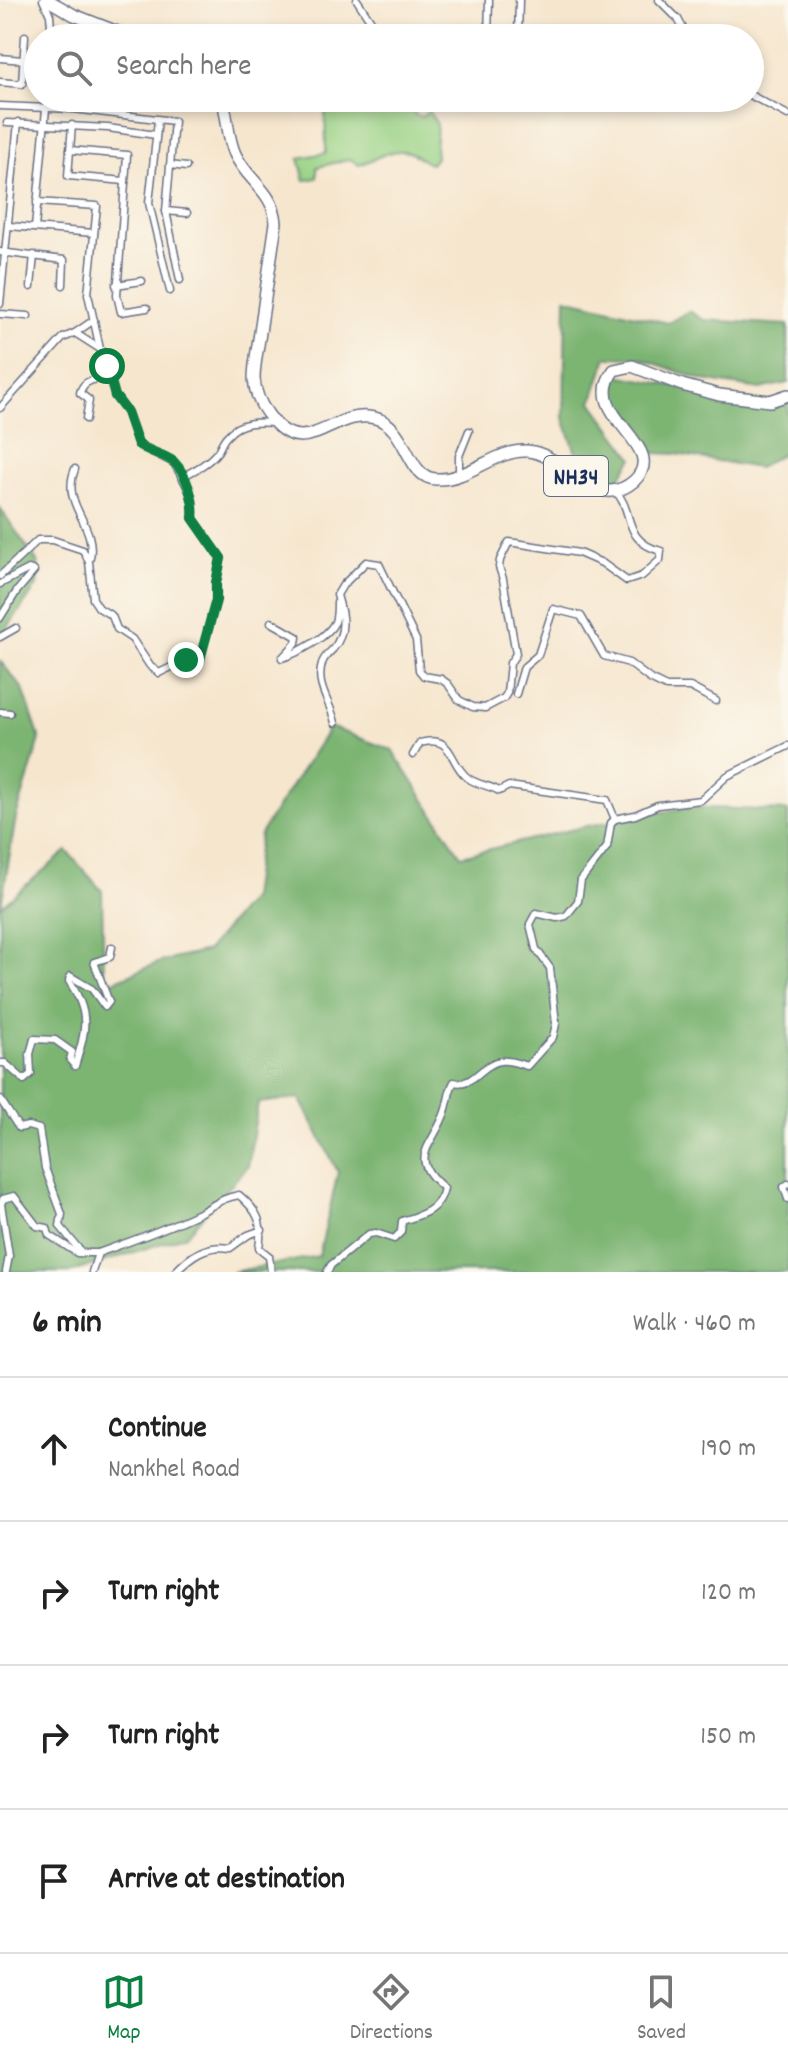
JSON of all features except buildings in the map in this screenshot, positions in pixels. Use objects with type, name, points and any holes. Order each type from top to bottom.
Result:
[{"type":"highway","points":[[45,0],[97,24]]},
{"type":"highway","points":[[225,112],[233,151],[264,190],[275,210],[276,223],[254,379],[262,406],[275,423]]},
{"type":"highway","name":"NH34","points":[[275,423],[286,433],[303,436],[353,418],[376,418],[396,430],[425,476],[437,480],[516,452],[532,451],[547,455],[588,487],[615,491],[638,475],[642,459],[635,440],[608,408],[604,394],[608,378],[614,370],[632,366],[719,395],[770,401],[788,395]]},
{"type":"street","points":[[45,0],[51,24]]},
{"type":"street","points":[[357,0],[373,24]]},
{"type":"street","points":[[488,24],[489,0]]},
{"type":"street","points":[[518,24],[519,0]]},
{"type":"street","points":[[659,0],[681,24]]},
{"type":"street","points":[[0,82],[22,84],[24,48]]},
{"type":"street","points":[[0,58],[23,60]]},
{"type":"street","points":[[764,102],[788,115]]},
{"type":"street","points":[[0,106],[24,108]]},
{"type":"street","points":[[35,228],[46,112]]},
{"type":"street","points":[[96,112],[174,121],[166,211],[180,280]]},
{"type":"street","points":[[158,120],[149,203],[170,291]]},
{"type":"street","points":[[0,304],[18,122]]},
{"type":"street","points":[[7,123],[72,125],[156,135]]},
{"type":"street","points":[[72,125],[68,176],[125,181]]},
{"type":"street","points":[[70,150],[127,155],[116,285],[121,312],[147,308]]},
{"type":"street","points":[[170,165],[186,167]]},
{"type":"street","points":[[37,202],[97,206],[88,294],[100,349],[115,396],[127,412],[138,444],[174,463],[191,493],[193,518],[221,558],[216,600],[200,659],[186,660],[159,673],[150,666],[132,639],[117,629],[112,616],[99,608],[93,599],[90,541],[69,489],[75,469]]},
{"type":"street","points":[[166,211],[187,213]]},
{"type":"street","points":[[9,226],[94,233]]},
{"type":"street","points":[[3,253],[64,260],[63,285]]},
{"type":"street","points":[[31,287],[34,255]]},
{"type":"street","points":[[116,285],[142,281]]},
{"type":"street","points":[[0,314],[28,316]]},
{"type":"street","points":[[0,408],[63,338],[94,320]]},
{"type":"street","points":[[75,333],[100,349]]},
{"type":"street","points":[[86,419],[89,400],[80,393],[80,389],[91,380],[110,379]]},
{"type":"street","points":[[182,477],[217,453],[227,435],[236,428],[255,421],[275,423]]},
{"type":"street","points":[[459,474],[459,456],[469,431]]},
{"type":"street","points":[[271,622],[297,637],[296,643],[282,658],[290,655],[328,631],[336,620],[337,595],[343,585],[366,562],[379,564],[416,640],[419,670],[424,676],[441,679],[448,684],[459,700],[473,707],[485,708],[504,698],[507,693],[510,663],[516,654],[499,567],[509,542],[579,553],[602,563],[627,581],[642,576],[660,560],[661,551],[650,549],[638,537],[615,491]]},
{"type":"street","points":[[0,576],[38,540],[53,540],[79,547],[89,562]]},
{"type":"street","points":[[0,584],[29,569],[34,571],[0,618]]},
{"type":"street","points":[[335,723],[332,707],[322,694],[321,676],[322,661],[342,634],[342,612],[337,595]]},
{"type":"street","points":[[516,694],[524,667],[538,655],[553,609],[581,616],[604,656],[629,663],[666,687],[690,687],[716,701]]},
{"type":"street","points":[[0,637],[16,628]]},
{"type":"street","points":[[0,712],[10,713]]},
{"type":"street","points":[[413,755],[420,743],[434,740],[442,743],[464,776],[473,782],[499,791],[509,786],[607,800],[615,819]]},
{"type":"street","points":[[327,1272],[331,1265],[369,1234],[394,1239],[401,1232],[402,1221],[428,1212],[442,1199],[444,1188],[429,1176],[423,1163],[428,1145],[446,1111],[449,1089],[454,1082],[462,1084],[471,1081],[484,1067],[497,1061],[509,1060],[527,1066],[553,1037],[556,1010],[550,968],[536,949],[530,924],[536,913],[557,918],[566,916],[578,901],[581,880],[607,847],[611,823],[658,805],[701,800],[727,776],[788,746]]},
{"type":"street","points":[[0,1063],[5,1063],[24,1080],[31,1074],[30,1054],[34,1039],[55,1040],[72,1052],[70,1060],[75,1066],[86,1033],[81,999],[69,981],[70,976],[92,989],[105,1007],[109,1002],[107,992],[94,962],[110,957],[112,947]]},
{"type":"street","points":[[0,1099],[19,1128],[28,1126],[39,1129],[45,1168],[62,1214],[60,1226],[82,1253]]},
{"type":"street","points":[[788,1184],[784,1187],[788,1199]]},
{"type":"street","points":[[6,1272],[9,1256],[1,1204],[3,1199],[14,1196],[37,1226],[47,1228],[49,1235],[77,1253],[98,1253],[132,1243],[201,1212],[222,1198],[239,1195],[255,1208],[262,1230],[259,1248],[269,1256],[271,1272]]},
{"type":"street","points":[[175,1272],[198,1253],[216,1246],[230,1248],[248,1235],[262,1230]]},
{"type":"street","points":[[92,1272],[98,1253]]},
{"type":"green space","points":[[325,112],[414,112],[422,117],[429,112],[437,124],[436,158],[431,164],[411,153],[395,151],[359,165],[350,159],[317,167],[317,178],[305,180],[299,158],[326,153]]},
{"type":"green space","points":[[566,298],[668,323],[689,311],[704,320],[788,325],[788,383],[760,389],[703,380],[640,358],[607,357],[592,402],[633,458],[619,479],[586,482],[564,418]]},
{"type":"green space","points":[[617,375],[764,403],[788,398],[788,459],[781,454],[758,468],[653,453],[612,397]]},
{"type":"green space","points":[[0,508],[38,563],[37,586],[0,638]]},
{"type":"green space","points":[[0,661],[23,689],[40,739],[16,817],[1,906],[67,851],[102,891],[104,985],[160,962],[207,951],[251,898],[260,834],[330,727],[392,750],[461,856],[587,826],[689,807],[788,811],[788,1272],[232,1272],[319,1256],[338,1172],[300,1098],[258,1103],[248,1166],[185,1236],[72,1272],[0,1272]]},
{"type":"route","points":[[107,366],[115,396],[127,412],[138,444],[174,463],[191,493],[193,518],[221,558],[216,600],[200,659],[186,660]]}]
